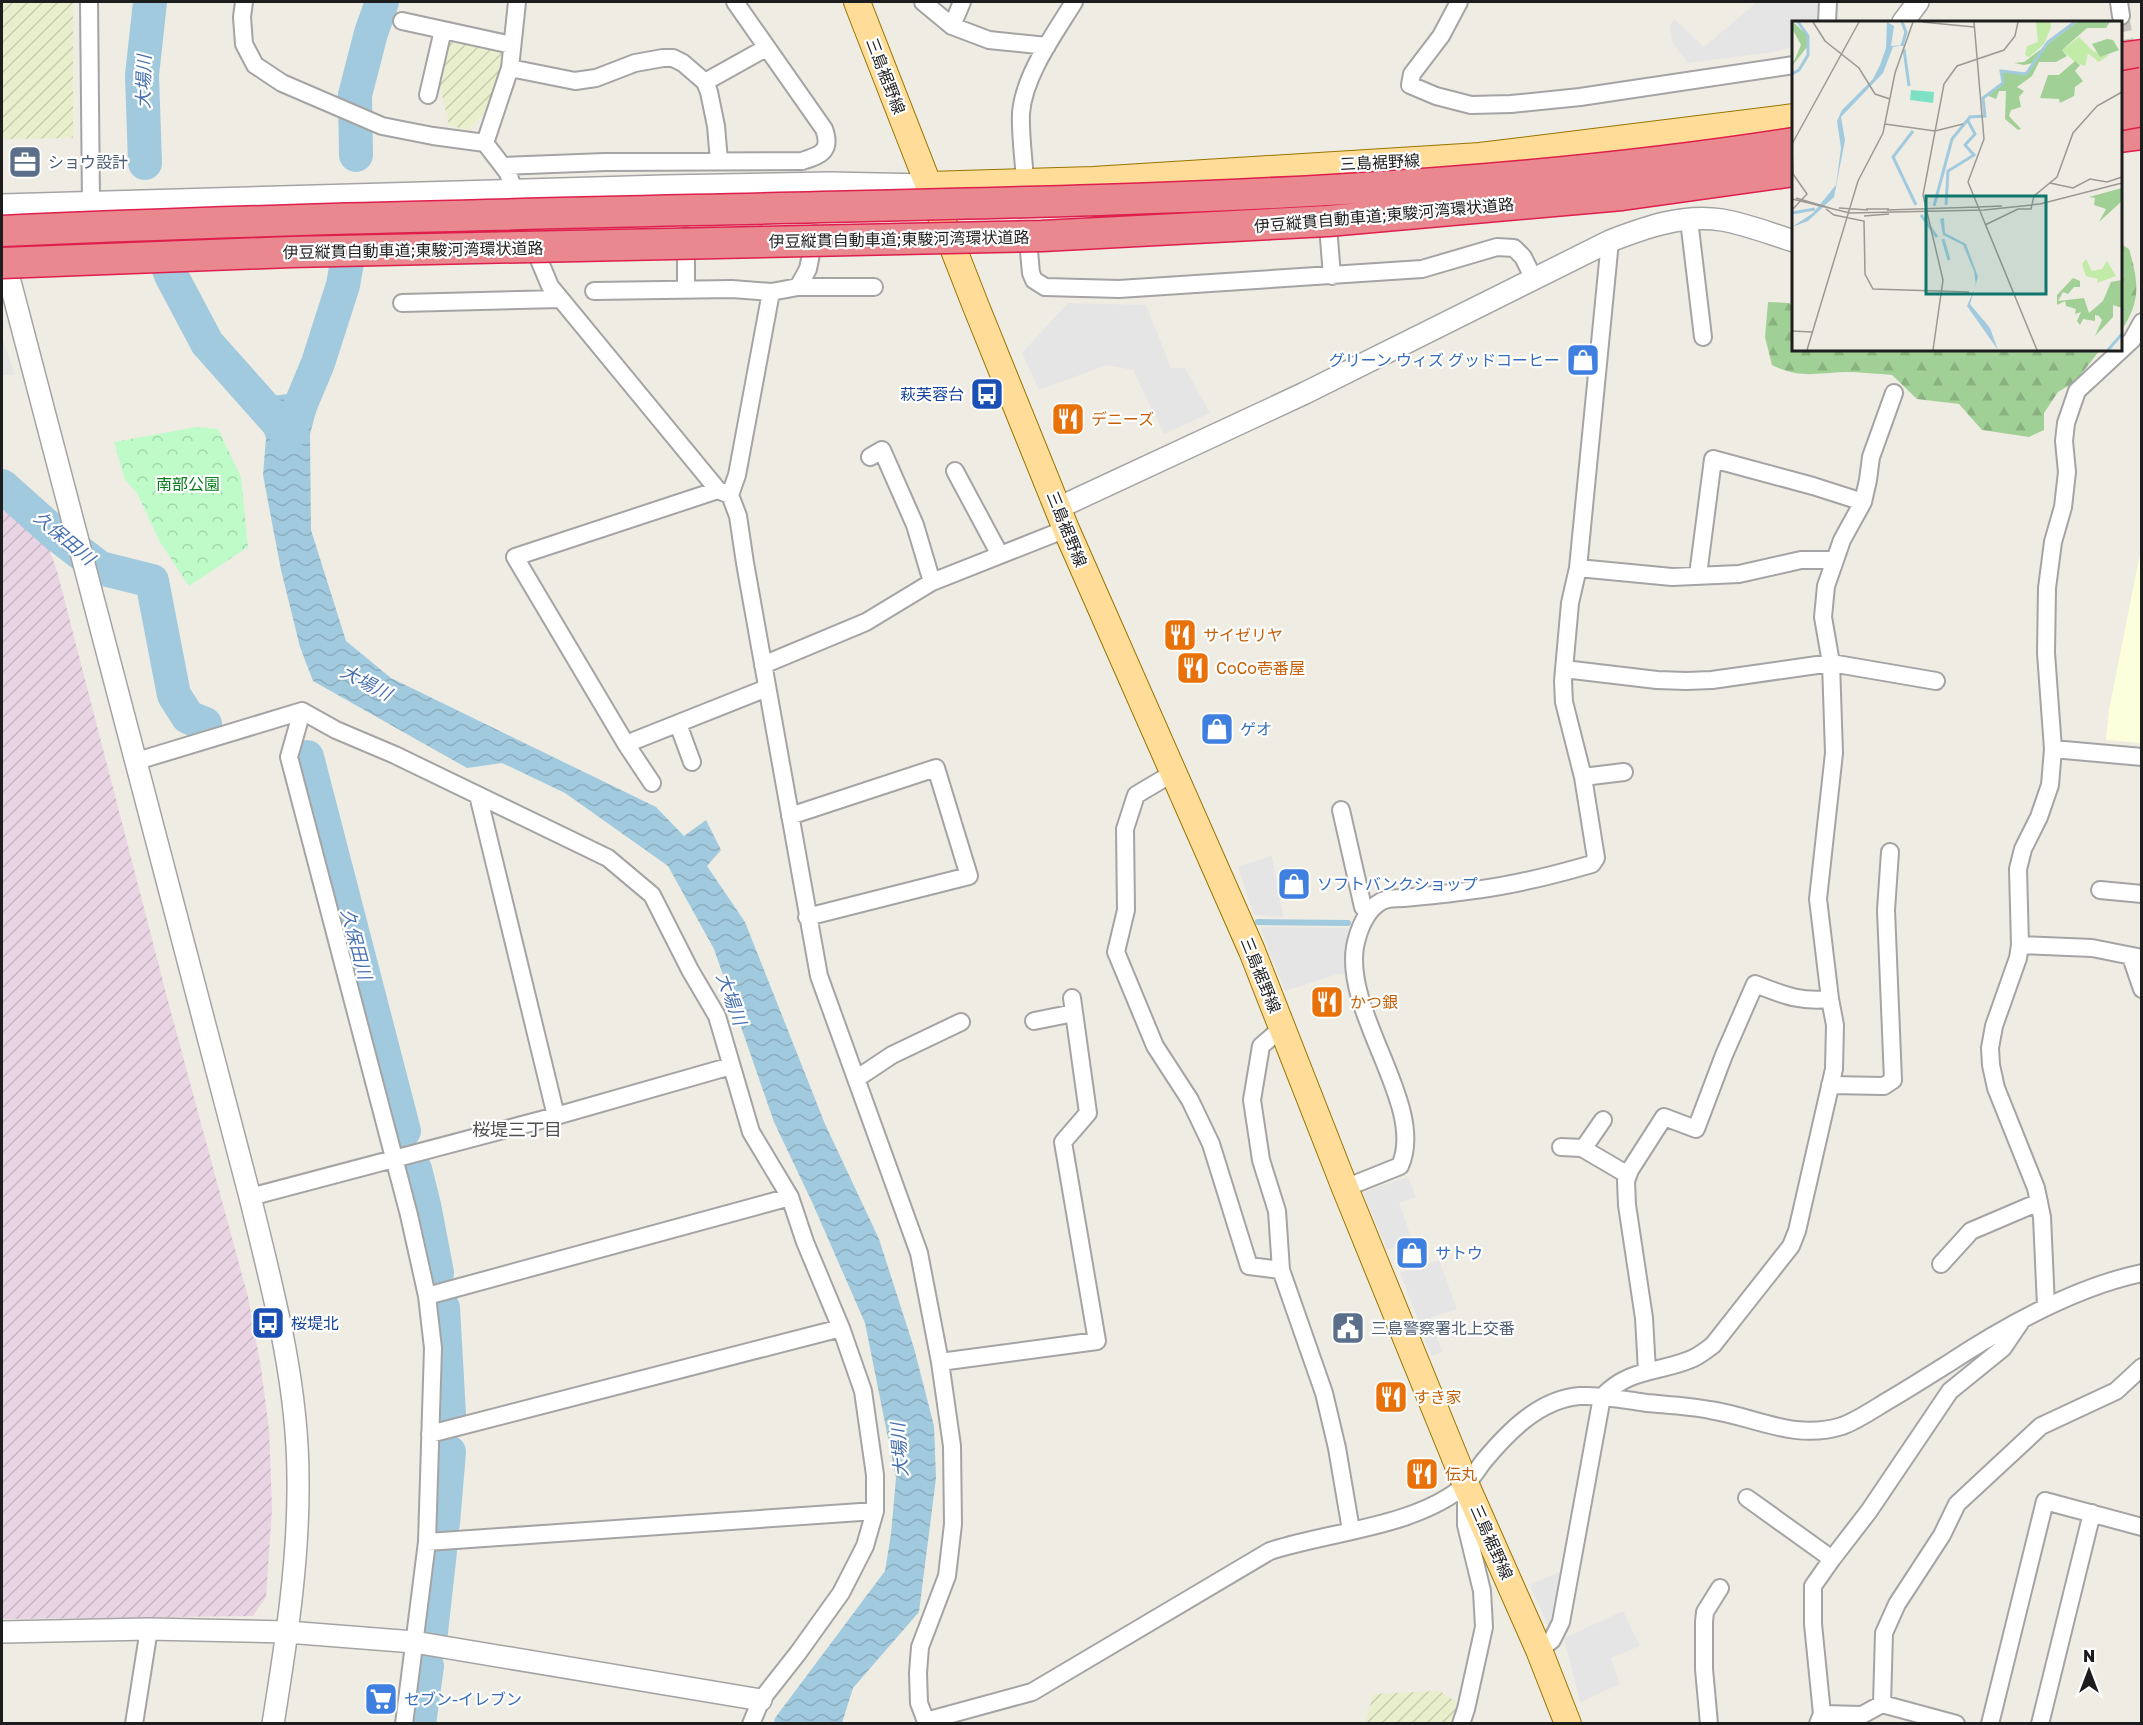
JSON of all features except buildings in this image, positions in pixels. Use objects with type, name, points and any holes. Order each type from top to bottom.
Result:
[{"type":"highway","points":[[2122,58],[2142,54]]},
{"type":"highway","points":[[2122,87],[2142,83]]},
{"type":"highway","points":[[2122,116],[2142,111]]},
{"type":"highway","points":[[2122,120],[2142,122]]},
{"type":"highway","points":[[2122,137],[2142,134]]},
{"type":"highway","name":"伊豆縦貫自動車道;東駿河湾環状道路","points":[[2,251],[545,213],[1136,200],[1357,189],[1583,170],[1792,143]]},
{"type":"highway","name":"伊豆縦貫自動車道;東駿河湾環状道路","points":[[2,251],[291,252],[1078,235],[1328,221],[1622,195],[1792,171]]},
{"type":"main road","name":"三島裾野線","points":[[857,2],[1062,519],[1252,951],[1466,1485],[1539,1650],[1568,1724]]},
{"type":"main road","name":"三島裾野線","points":[[928,185],[1025,182],[1480,156],[1792,117]]},
{"type":"main road","points":[[946,230],[1328,226],[1623,201],[1792,177]]},
{"type":"street","points":[[89,2],[91,203]]},
{"type":"street","points":[[244,2],[242,17],[244,44],[255,65],[282,83],[382,126],[485,143],[504,166],[515,190],[530,238],[550,285],[560,300],[724,492],[738,516],[819,976],[919,1253],[940,1362],[952,1446],[953,1524],[947,1576],[920,1647],[919,1703],[927,1722],[1032,1692],[1252,1560],[1292,1544],[1391,1521],[1431,1507],[1466,1485],[1499,1444],[1524,1420],[1540,1409],[1562,1399],[1580,1396],[1602,1397],[1709,1409],[1780,1428],[1821,1432],[1845,1425],[1874,1409],[2046,1306],[2117,1279],[2142,1273]]},
{"type":"street","points":[[485,143],[510,68],[517,2]]},
{"type":"street","points":[[504,166],[605,162],[802,161],[824,151],[827,144],[824,129],[735,2]]},
{"type":"street","points":[[923,2],[952,26],[989,40],[1047,46]]},
{"type":"street","points":[[952,26],[962,2]]},
{"type":"street","points":[[1025,182],[1021,113],[1027,88],[1047,46],[1074,2]]},
{"type":"street","points":[[1459,2],[1441,36],[1412,74],[1410,85],[1436,96],[1471,105],[1580,97],[1792,65]]},
{"type":"street","points":[[1827,21],[1828,2]]},
{"type":"street","points":[[1904,21],[1918,2]]},
{"type":"street","points":[[402,21],[512,45]]},
{"type":"street","points":[[428,95],[443,30]]},
{"type":"street","points":[[705,82],[766,48]]},
{"type":"street","points":[[510,68],[575,81],[586,81],[634,63],[673,58],[683,63],[705,82],[716,126],[719,161]]},
{"type":"street","points":[[605,162],[605,188]]},
{"type":"street","points":[[2,205],[829,183],[928,185]]},
{"type":"street","points":[[1689,220],[1703,337]]},
{"type":"street","points":[[763,665],[866,622],[932,582],[1000,555],[1062,519],[1305,393],[1610,241],[1663,222],[1689,220],[1723,220],[1792,240]]},
{"type":"street","points":[[1328,226],[1332,276]]},
{"type":"street","points":[[1026,229],[1031,273],[1034,280],[1045,287],[1119,289],[1422,269],[1497,246],[1514,248],[1523,257],[1534,279]]},
{"type":"street","points":[[798,287],[808,269],[816,230]]},
{"type":"street","points":[[273,1724],[287,1632],[296,1544],[298,1478],[293,1404],[285,1340],[137,761],[2,251],[409,237],[530,238],[686,231],[946,230]]},
{"type":"street","points":[[686,231],[686,289]]},
{"type":"street","points":[[1346,1188],[1400,1166],[1405,1148],[1398,1099],[1364,1016],[1355,976],[1356,942],[1368,913],[1384,900],[1507,886],[1592,864],[1596,858],[1582,777],[1564,702],[1564,669],[1570,603],[1578,568],[1610,241]]},
{"type":"street","points":[[594,291],[686,289],[771,292],[798,287],[874,287]]},
{"type":"street","points":[[652,783],[626,744],[515,557],[724,492],[736,475],[771,292]]},
{"type":"street","points":[[402,303],[560,300]]},
{"type":"street","points":[[2122,349],[2132,340],[2142,322]]},
{"type":"street","points":[[2046,1306],[2042,1217],[2036,1188],[1996,1088],[1990,1048],[1994,1026],[2015,967],[2020,945],[2018,869],[2023,849],[2039,817],[2050,785],[2053,749],[2046,653],[2047,588],[2053,542],[2063,507],[2066,484],[2066,423],[2077,391],[2120,351]]},
{"type":"street","points":[[1539,1650],[1552,1640],[1561,1622],[1602,1397],[1619,1381],[1647,1371],[1688,1361],[1713,1345],[1791,1246],[1797,1231],[1830,1085],[1836,1045],[1818,899],[1834,753],[1830,663],[1823,617],[1826,586],[1842,540],[1863,502],[1871,457],[1894,393]]},
{"type":"street","points":[[870,457],[882,450],[915,525],[932,582]]},
{"type":"street","points":[[1698,575],[1713,459],[1863,502]]},
{"type":"street","points":[[955,471],[1000,555]]},
{"type":"street","points":[[1578,568],[1672,577],[1739,574],[1801,561],[1835,560]]},
{"type":"street","points":[[1564,669],[1657,680],[1686,681],[1712,680],[1830,663],[1936,681]]},
{"type":"street","points":[[626,744],[768,688]]},
{"type":"street","points":[[137,761],[302,711],[336,730],[395,754],[608,858],[652,895],[690,970],[717,1016],[751,1132],[790,1197],[805,1242],[842,1328],[863,1391],[869,1421],[875,1475],[874,1511],[865,1546],[841,1593],[761,1700],[751,1724]]},
{"type":"street","points":[[302,711],[289,758],[409,1215],[427,1296],[433,1348],[427,1542],[404,1724]]},
{"type":"street","points":[[678,724],[692,762]]},
{"type":"street","points":[[2053,749],[2142,757]]},
{"type":"street","points":[[790,816],[936,768],[969,876],[807,917]]},
{"type":"street","points":[[1582,777],[1624,772]]},
{"type":"street","points":[[1173,773],[1136,795],[1132,806],[1125,829],[1126,910],[1116,952],[1155,1046],[1190,1100],[1211,1144],[1249,1266],[1281,1270]]},
{"type":"street","points":[[478,795],[556,1116]]},
{"type":"street","points":[[1341,810],[1363,907],[1368,913]]},
{"type":"street","points":[[1830,1085],[1884,1086],[1893,1080],[1886,910],[1890,852]]},
{"type":"street","points":[[2100,890],[2142,894]]},
{"type":"street","points":[[2020,945],[2092,948],[2136,958],[2142,989]]},
{"type":"street","points":[[1647,1371],[1644,1318],[1627,1205],[1628,1175],[1664,1117],[1696,1129],[1755,984],[1808,1001],[1830,999]]},
{"type":"street","points":[[940,1362],[1097,1341],[1063,1142],[1088,1113],[1073,1006],[1034,1021]]},
{"type":"street","points":[[856,1078],[892,1055],[961,1022]]},
{"type":"street","points":[[1283,1027],[1261,1046],[1252,1100],[1261,1160],[1277,1211],[1281,1270],[1324,1393],[1337,1448],[1351,1530]]},
{"type":"street","points":[[250,1197],[556,1116],[731,1066]]},
{"type":"street","points":[[1583,1149],[1602,1120]]},
{"type":"street","points":[[1561,1148],[1583,1149],[1628,1175]]},
{"type":"street","points":[[427,1296],[790,1197]]},
{"type":"street","points":[[1941,1263],[1971,1231],[2039,1202]]},
{"type":"street","points":[[1956,1724],[1882,1704],[1862,1715],[1820,1719],[1813,1624],[1813,1586],[1869,1511],[1950,1391],[2003,1348],[2020,1322]]},
{"type":"street","points":[[430,1434],[842,1328]]},
{"type":"street","points":[[1882,1704],[1884,1633],[1897,1604],[1942,1535],[1957,1504],[2041,1426],[2116,1391],[2142,1367]]},
{"type":"street","points":[[1461,1724],[1484,1627],[1482,1591],[1466,1525],[1466,1485]]},
{"type":"street","points":[[1747,1498],[1832,1559]]},
{"type":"street","points":[[1990,1724],[2045,1501],[2142,1527]]},
{"type":"street","points":[[427,1542],[874,1511]]},
{"type":"street","points":[[2040,1724],[2092,1514]]},
{"type":"street","points":[[1709,1724],[1704,1670],[1704,1622],[1705,1612],[1720,1588]]},
{"type":"street","points":[[134,1724],[149,1629]]},
{"type":"street","points":[[2,1632],[149,1629],[287,1632],[414,1642],[761,1700]]},
{"type":"shaded area","points":[[2,2],[73,2],[73,138],[2,139]]},
{"type":"shaded area","points":[[1757,2],[1819,2],[1818,21],[1792,21],[1792,47],[1773,52],[1688,63],[1672,42],[1670,26],[1674,19],[1704,47]]},
{"type":"shaded area","points":[[451,42],[504,53],[505,57],[487,111],[468,130],[449,125],[440,86],[439,74],[445,45]]},
{"type":"shaded area","points":[[1068,303],[1146,305],[1171,368],[1185,368],[1210,413],[1164,434],[1133,370],[1107,365],[1039,390],[1022,353]]},
{"type":"shaded area","points":[[2,337],[15,375],[2,375]]},
{"type":"shaded area","points":[[2,500],[48,546],[57,571],[169,1005],[248,1297],[269,1430],[272,1508],[266,1597],[253,1616],[2,1619]]},
{"type":"shaded area","points":[[2141,548],[2141,743],[2106,740],[2109,710]]},
{"type":"shaded area","points":[[1272,856],[1283,917],[1254,915],[1238,867]]},
{"type":"shaded area","points":[[1260,927],[1348,928],[1348,974],[1338,974],[1285,991]]},
{"type":"shaded area","points":[[1408,1177],[1416,1197],[1399,1203],[1412,1240],[1387,1250],[1363,1192]]},
{"type":"shaded area","points":[[1439,1260],[1457,1309],[1419,1322],[1400,1273]]},
{"type":"shaded area","points":[[1431,1325],[1443,1352],[1431,1356],[1420,1328]]},
{"type":"shaded area","points":[[1563,1570],[1562,1617],[1550,1630],[1530,1585]]},
{"type":"shaded area","points":[[1623,1611],[1640,1646],[1611,1658],[1620,1684],[1580,1702],[1564,1638]]},
{"type":"shaded area","points":[[1440,1691],[1459,1704],[1453,1723],[1364,1724],[1374,1694]]},
{"type":"green space","points":[[2122,245],[2129,249],[2136,282],[2135,301],[2122,329]]},
{"type":"green space","points":[[1768,302],[1789,303],[1792,306],[1792,351],[2099,351],[2075,382],[2058,392],[2044,413],[2044,430],[2029,437],[1982,430],[1959,404],[1917,399],[1892,375],[1851,372],[1800,374],[1782,369],[1772,365],[1765,337]]},
{"type":"green space","name":"南部公園","points":[[196,427],[218,429],[241,477],[248,547],[189,586],[160,542],[137,493],[125,480],[114,442]]},
{"type":"water","points":[[322,390],[310,434],[311,530],[346,641],[391,678],[656,807],[684,836],[706,820],[721,850],[707,866],[745,922],[825,1124],[879,1239],[914,1348],[934,1426],[936,1478],[919,1612],[853,1688],[842,1723],[774,1723],[775,1718],[885,1571],[896,1478],[865,1323],[774,1122],[714,949],[668,866],[565,793],[502,763],[467,768],[313,681],[300,647],[281,570],[263,475],[266,438],[253,398]]},
{"type":"waterway","name":"大場川","points":[[145,163],[142,75],[150,2]]},
{"type":"waterway","name":"大場川","points":[[356,155],[355,95],[371,33],[382,2]]},
{"type":"waterway","name":"大場川","points":[[288,435],[318,363],[343,285],[349,251]]},
{"type":"waterway","name":"大場川","points":[[165,259],[207,343],[286,432]]},
{"type":"waterway","name":"久保田川","points":[[2,486],[57,535],[100,568],[152,581],[174,695],[188,717],[205,724]]},
{"type":"waterway","name":"久保田川","points":[[307,757],[404,1131]]},
{"type":"waterway","points":[[1258,922],[1348,923]]},
{"type":"waterway","name":"久保田川","points":[[415,1169],[437,1273]]},
{"type":"waterway","name":"久保田川","points":[[443,1308],[449,1414]]},
{"type":"waterway","name":"久保田川","points":[[443,1523],[449,1452]]},
{"type":"waterway","name":"久保田川","points":[[431,1632],[440,1551]]},
{"type":"waterway","name":"久保田川","points":[[419,1724],[427,1666]]},
{"type":"tunnel","points":[[2121,16],[2122,21]]},
{"type":"tunnel","points":[[2122,21],[2130,64]]},
{"type":"place","name":"ショウ設計","points":[[25,162]]},
{"type":"place","name":"グリーン ウィズ グッドコーヒー","points":[[1583,360]]},
{"type":"place","name":"萩芙蓉台","points":[[987,394]]},
{"type":"place","name":"デニーズ","points":[[1068,419]]},
{"type":"place","name":"サイゼリヤ","points":[[1180,635]]},
{"type":"place","name":"CoCo壱番屋","points":[[1193,668]]},
{"type":"place","name":"ゲオ","points":[[1217,729]]},
{"type":"place","name":"ソフトバンクショップ","points":[[1294,884]]},
{"type":"place","name":"かつ銀","points":[[1327,1002]]},
{"type":"place","name":"サトウ","points":[[1412,1253]]},
{"type":"place","name":"桜堤北","points":[[268,1323]]},
{"type":"place","name":"三島警察署北上交番","points":[[1348,1328]]},
{"type":"place","name":"すき家","points":[[1391,1397]]},
{"type":"place","name":"伝丸","points":[[1422,1474]]},
{"type":"place","name":"セブン-イレブン","points":[[381,1699]]},
{"type":"district","name":"桜堤三丁目","points":[[517,1130]]}]
